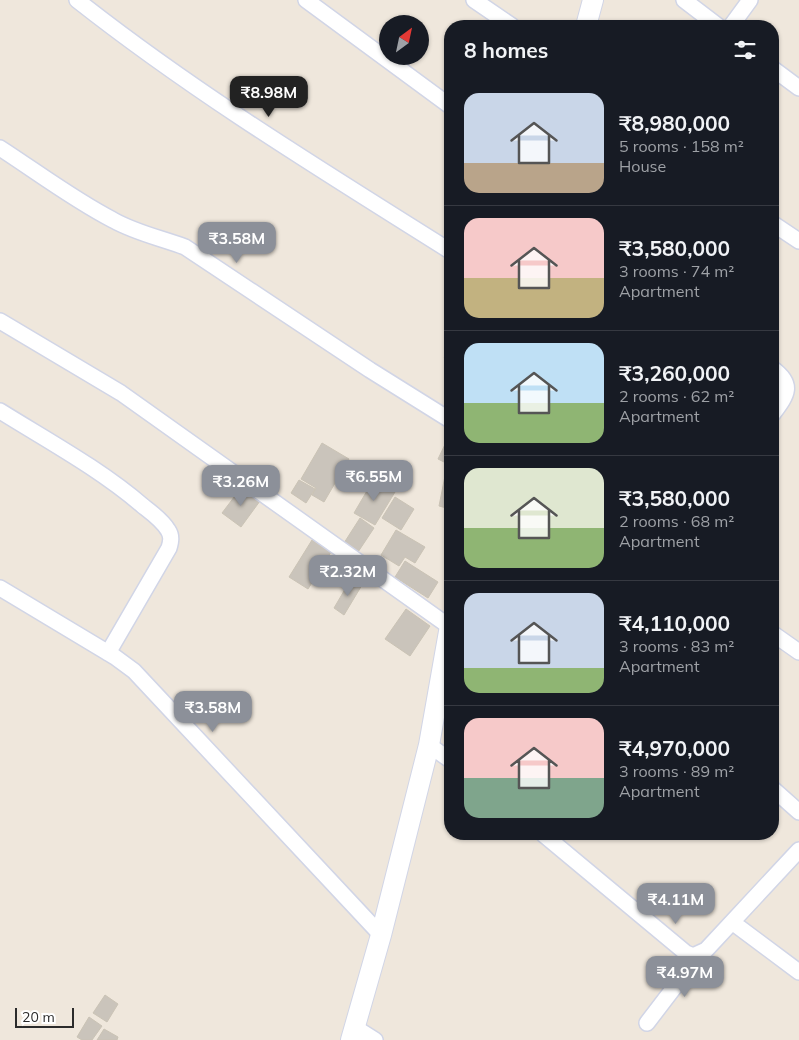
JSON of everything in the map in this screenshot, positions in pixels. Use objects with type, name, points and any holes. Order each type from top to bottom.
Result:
[{"type":"street","points":[[77,0],[224,108],[444,246]]},
{"type":"street","points":[[306,0],[444,102]]},
{"type":"street","points":[[474,0],[503,20]]},
{"type":"street","points":[[588,20],[593,0]]},
{"type":"street","points":[[684,0],[710,20]]},
{"type":"street","points":[[735,20],[750,0]]},
{"type":"street","points":[[779,73],[799,88]]},
{"type":"street","points":[[0,148],[113,220],[137,232],[185,247],[370,370],[444,416]]},
{"type":"street","points":[[779,228],[799,241]]},
{"type":"street","points":[[0,321],[121,393],[444,623]]},
{"type":"street","points":[[779,374],[784,379],[787,388],[785,399],[779,406]]},
{"type":"street","points":[[0,411],[92,468],[130,495],[158,518],[168,530],[172,539],[169,548],[108,653]]},
{"type":"street","points":[[0,588],[108,653],[134,671],[381,935]]},
{"type":"street","points":[[779,638],[799,652]]},
{"type":"street","points":[[375,1040],[353,1034],[381,935],[429,745],[444,661]]},
{"type":"street","points":[[429,745],[444,756]]},
{"type":"street","points":[[779,794],[799,812]]},
{"type":"street","points":[[549,840],[686,953],[693,956],[706,950],[799,850]]},
{"type":"street","points":[[732,922],[799,972]]},
{"type":"street","points":[[647,1023],[699,954]]},
{"type":"building","points":[[322,443],[349,459],[324,502],[312,495],[316,488],[301,479]]},
{"type":"building","points":[[444,446],[444,462],[438,459]]},
{"type":"building","points":[[374,479],[395,492],[375,525],[354,513]]},
{"type":"building","points":[[299,480],[315,489],[306,503],[291,493]]},
{"type":"building","points":[[444,481],[444,507],[439,506]]},
{"type":"building","points":[[241,488],[260,501],[241,527],[222,513]]},
{"type":"building","points":[[395,497],[414,509],[401,530],[382,518]]},
{"type":"building","points":[[360,518],[374,528],[358,552],[344,543]]},
{"type":"building","points":[[396,530],[425,547],[415,563],[405,557],[399,566],[381,555]]},
{"type":"building","points":[[312,540],[331,552],[308,589],[289,577]]},
{"type":"building","points":[[405,561],[438,582],[428,598],[395,577]]},
{"type":"building","points":[[351,579],[362,585],[344,615],[334,608]]},
{"type":"building","points":[[406,609],[430,626],[410,656],[385,639]]},
{"type":"building","points":[[105,995],[118,1004],[107,1022],[93,1013]]},
{"type":"building","points":[[89,1017],[102,1026],[92,1040],[82,1040],[77,1037]]},
{"type":"building","points":[[104,1029],[118,1037],[117,1040],[97,1040]]}]
